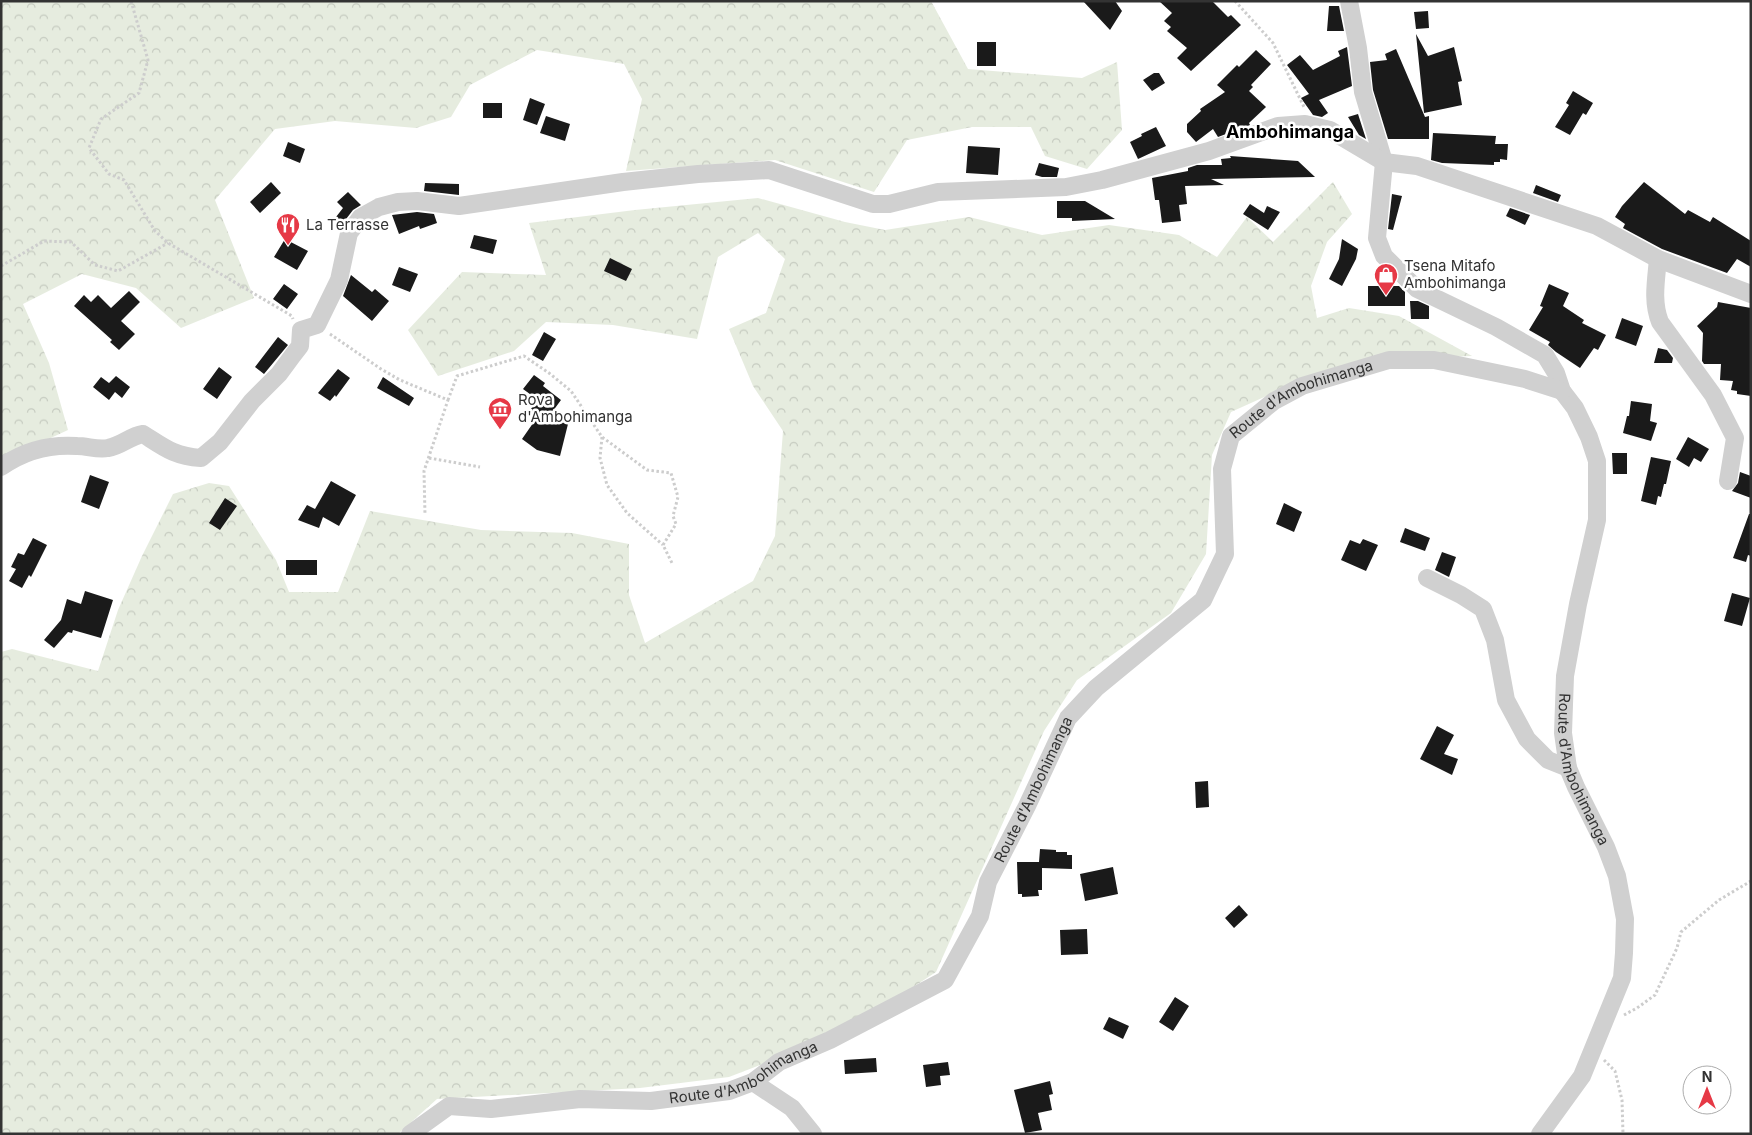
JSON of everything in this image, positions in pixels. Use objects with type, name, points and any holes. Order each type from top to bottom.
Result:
[{"type":"street","points":[[1349,1],[1358,48],[1363,92],[1384,162]]},
{"type":"street","points":[[1,467],[40,447],[67,445],[98,449],[111,448],[134,435],[143,434],[168,450],[183,456],[201,458],[220,442],[252,401],[279,374],[300,346],[339,280],[349,233],[361,217],[379,207],[398,202],[417,201],[459,206],[623,182],[698,174],[769,170],[873,204],[889,204],[938,192],[1066,187],[1102,180],[1209,151],[1278,126],[1305,124],[1330,130],[1384,162],[1416,166],[1597,226],[1658,259],[1751,294]]},
{"type":"street","name":"Route d'Ambohimanga","points":[[1384,162],[1377,238],[1384,256],[1417,289],[1496,327],[1544,355],[1556,373],[1562,391],[1576,408],[1597,461],[1597,520],[1578,604],[1565,676],[1563,733],[1568,768],[1606,847],[1617,876],[1625,919],[1622,978],[1582,1076],[1540,1134]]},
{"type":"street","points":[[1658,259],[1655,298],[1656,312],[1660,322],[1713,395],[1735,438],[1728,481]]},
{"type":"street","name":"Route d'Ambohimanga","points":[[410,1134],[449,1106],[491,1109],[580,1099],[650,1101],[729,1091],[753,1082],[779,1062],[830,1040],[945,980],[980,916],[988,882],[1027,806],[1068,718],[1096,688],[1203,600],[1225,554],[1222,470],[1230,436],[1274,400],[1302,386],[1389,360],[1434,360],[1525,379],[1562,391]]},
{"type":"street","points":[[1427,578],[1461,595],[1483,609],[1495,640],[1506,700],[1527,739],[1548,760],[1568,768]]},
{"type":"street","points":[[753,1082],[792,1108],[814,1134]]},
{"type":"path","points":[[131,1],[148,60],[139,93],[101,119],[89,148],[109,174],[124,180],[155,231],[168,243],[400,380],[448,400]]},
{"type":"path","points":[[1235,1],[1273,43],[1306,111],[1305,124]]},
{"type":"path","points":[[1,266],[44,241],[71,242],[96,265],[118,271],[168,243]]},
{"type":"path","points":[[425,515],[424,471],[457,376],[524,356],[571,391],[602,437],[646,470],[671,473],[678,497],[673,516],[676,524],[663,545]]},
{"type":"path","points":[[546,377],[549,373]]},
{"type":"path","points":[[602,437],[600,458],[607,485],[627,513],[663,545],[673,565]]},
{"type":"path","points":[[429,458],[480,467]]},
{"type":"path","points":[[1602,1027],[1637,1008],[1655,995],[1677,948],[1681,932],[1720,900],[1751,882]]},
{"type":"path","points":[[1593,1050],[1615,1071],[1622,1100],[1623,1134]]},
{"type":"green space","points":[[1,1],[931,1],[968,69],[1082,78],[1117,62],[1122,130],[1087,169],[1045,156],[1031,127],[972,127],[907,140],[874,192],[775,160],[626,171],[642,99],[624,64],[537,50],[470,85],[451,117],[416,128],[335,121],[275,129],[215,200],[254,298],[181,328],[136,288],[82,274],[23,304],[49,363],[68,430],[1,461]]},
{"type":"green space","points":[[1333,182],[1352,214],[1327,242],[1311,286],[1317,318],[1349,308],[1399,316],[1472,356],[1442,357],[1295,383],[1231,412],[1212,455],[1206,554],[1171,613],[1077,680],[1044,731],[936,972],[845,1032],[729,1077],[640,1088],[437,1099],[398,1134],[1,1134],[1,652],[12,649],[98,671],[118,610],[173,494],[209,483],[229,486],[276,560],[289,592],[338,592],[370,511],[481,530],[572,533],[629,544],[629,595],[645,643],[753,581],[775,536],[783,431],[753,386],[729,329],[766,313],[785,259],[758,233],[718,257],[697,339],[613,325],[546,322],[514,351],[438,376],[408,330],[462,272],[546,275],[529,223],[758,198],[845,222],[885,230],[969,217],[1042,235],[1109,225],[1179,235],[1217,257],[1247,217],[1273,242]]},
{"type":"building","points":[[1083,1],[1115,1],[1122,11],[1110,30]]},
{"type":"building","points":[[1159,1],[1212,1],[1228,17],[1231,15],[1241,25],[1191,71],[1177,58],[1187,48],[1167,31],[1171,27],[1164,21],[1172,13]]},
{"type":"building","points":[[1329,6],[1339,6],[1344,31],[1327,31]]},
{"type":"building","points":[[1428,11],[1429,28],[1416,29],[1414,12]]},
{"type":"building","points":[[1416,34],[1428,56],[1454,47],[1462,81],[1458,82],[1462,105],[1424,113]]},
{"type":"building","points":[[977,42],[996,42],[996,66],[977,66]]},
{"type":"building","points":[[1347,47],[1352,86],[1319,100],[1328,113],[1322,117],[1313,115],[1301,98],[1309,94],[1287,65],[1300,55],[1313,70],[1340,56],[1338,51]]},
{"type":"building","points":[[1396,49],[1425,117],[1429,116],[1429,139],[1388,139],[1373,90],[1370,62],[1387,60],[1385,54]]},
{"type":"building","points":[[1256,50],[1271,64],[1251,85],[1253,87],[1249,91],[1266,107],[1249,123],[1250,125],[1218,137],[1213,129],[1196,142],[1187,132],[1187,124],[1201,111],[1200,109],[1225,92],[1217,85],[1237,65],[1239,67]]},
{"type":"building","points":[[1154,73],[1159,73],[1165,83],[1152,91],[1143,80]]},
{"type":"building","points":[[1573,91],[1593,103],[1586,115],[1583,113],[1570,135],[1555,127],[1569,105],[1566,103]]},
{"type":"building","points":[[530,98],[545,104],[537,125],[523,120]]},
{"type":"building","points":[[483,103],[502,103],[502,118],[483,118]]},
{"type":"building","points":[[1358,114],[1366,139],[1359,135],[1348,117]]},
{"type":"building","points":[[546,116],[570,124],[565,141],[540,133]]},
{"type":"building","points":[[1156,127],[1166,146],[1138,159],[1130,142]]},
{"type":"building","points":[[1433,133],[1496,136],[1495,144],[1508,144],[1507,160],[1500,159],[1500,162],[1494,162],[1494,165],[1442,163],[1431,160]]},
{"type":"building","points":[[288,142],[305,149],[300,163],[283,156]]},
{"type":"building","points":[[968,146],[1000,148],[998,175],[966,173]]},
{"type":"building","points":[[1230,156],[1298,161],[1315,177],[1211,179],[1224,185],[1185,186],[1187,204],[1179,205],[1181,221],[1162,223],[1159,200],[1155,200],[1152,178],[1188,171],[1188,168],[1197,165],[1222,165],[1221,159],[1231,158]]},
{"type":"building","points":[[1039,163],[1059,168],[1057,177],[1035,175]]},
{"type":"building","points":[[271,182],[281,193],[260,213],[250,202]]},
{"type":"building","points":[[1644,182],[1685,214],[1688,210],[1710,222],[1713,217],[1751,241],[1751,267],[1737,259],[1727,273],[1662,249],[1623,228],[1625,224],[1615,217],[1622,206]]},
{"type":"building","points":[[425,183],[459,184],[459,195],[424,191]]},
{"type":"building","points":[[1536,185],[1561,195],[1558,202],[1533,193]]},
{"type":"building","points":[[348,192],[361,205],[353,210],[343,223],[336,217],[343,208],[337,202]]},
{"type":"building","points":[[1392,194],[1402,196],[1393,230],[1388,229]]},
{"type":"building","points":[[1057,201],[1085,201],[1115,219],[1072,221],[1072,218],[1057,218]]},
{"type":"building","points":[[1250,204],[1264,213],[1267,206],[1280,212],[1268,230],[1243,214]]},
{"type":"building","points":[[1510,208],[1530,215],[1525,225],[1506,216]]},
{"type":"building","points":[[417,212],[434,214],[437,223],[420,229],[419,226],[399,234],[392,215]]},
{"type":"building","points":[[474,235],[497,240],[493,254],[470,248]]},
{"type":"building","points":[[285,239],[308,251],[297,270],[274,257]]},
{"type":"building","points":[[1342,239],[1358,249],[1356,259],[1342,286],[1329,279],[1339,259]]},
{"type":"building","points":[[610,258],[632,269],[626,281],[604,271]]},
{"type":"building","points":[[399,267],[418,274],[410,292],[392,285]]},
{"type":"building","points":[[351,275],[372,292],[375,289],[389,301],[372,321],[343,296]]},
{"type":"building","points":[[284,284],[298,294],[287,309],[273,299]]},
{"type":"building","points":[[1549,284],[1569,293],[1563,306],[1584,320],[1582,323],[1606,335],[1598,350],[1594,348],[1580,368],[1556,352],[1548,345],[1550,342],[1529,330],[1543,307],[1540,306]]},
{"type":"building","name":"Tsena Mitafo Ambohimanga","points":[[1368,286],[1399,286],[1405,292],[1405,306],[1368,306]]},
{"type":"building","points":[[129,291],[140,302],[121,321],[135,334],[119,350],[110,342],[112,340],[74,306],[84,295],[91,302],[98,295],[111,308]]},
{"type":"building","points":[[1410,301],[1418,301],[1429,306],[1429,319],[1411,319]]},
{"type":"building","points":[[1718,302],[1751,308],[1751,396],[1737,394],[1737,391],[1731,390],[1733,381],[1720,380],[1721,364],[1704,364],[1702,361],[1703,333],[1697,326],[1717,307]]},
{"type":"building","points":[[1622,318],[1643,326],[1636,346],[1615,338]]},
{"type":"building","points":[[544,332],[556,339],[543,361],[532,355]]},
{"type":"building","points":[[278,337],[288,345],[264,374],[255,367]]},
{"type":"building","points":[[1658,348],[1667,350],[1673,358],[1672,363],[1654,363]]},
{"type":"building","points":[[219,367],[232,377],[217,399],[203,389]]},
{"type":"building","points":[[338,369],[350,378],[336,397],[335,395],[330,401],[318,393]]},
{"type":"building","points":[[534,375],[545,383],[543,386],[561,400],[550,415],[569,420],[560,456],[537,450],[522,439],[538,416],[530,410],[538,400],[523,389]]},
{"type":"building","points":[[116,376],[130,387],[122,398],[115,392],[109,400],[93,387],[101,377],[109,383]]},
{"type":"building","points":[[383,377],[414,398],[409,406],[377,388]]},
{"type":"building","points":[[1631,401],[1652,404],[1650,421],[1657,423],[1651,441],[1623,433],[1627,416],[1629,416]]},
{"type":"building","points":[[1688,437],[1709,449],[1701,462],[1694,458],[1689,467],[1676,459]]},
{"type":"building","points":[[1612,453],[1627,453],[1627,474],[1613,474]]},
{"type":"building","points":[[1651,457],[1671,461],[1666,484],[1664,484],[1661,497],[1658,496],[1656,505],[1641,501]]},
{"type":"building","points":[[1740,472],[1751,476],[1751,498],[1732,491],[1738,483]]},
{"type":"building","points":[[90,475],[109,482],[99,509],[81,502]]},
{"type":"building","points":[[331,481],[356,495],[339,526],[323,517],[319,528],[298,520],[307,505],[315,509]]},
{"type":"building","points":[[225,498],[237,506],[220,530],[209,523]]},
{"type":"building","points":[[1284,503],[1302,512],[1294,532],[1276,524]]},
{"type":"building","points":[[1749,514],[1751,514],[1751,556],[1748,555],[1746,562],[1733,558]]},
{"type":"building","points":[[1405,528],[1430,538],[1425,551],[1400,542]]},
{"type":"building","points":[[33,538],[47,545],[31,577],[29,575],[22,588],[9,581],[16,569],[11,567],[18,553],[24,555]]},
{"type":"building","points":[[1363,539],[1378,545],[1366,571],[1341,560],[1350,540],[1360,544]]},
{"type":"building","points":[[1442,552],[1456,557],[1449,577],[1435,570]]},
{"type":"building","points":[[286,560],[317,560],[317,575],[286,575]]},
{"type":"building","points":[[85,591],[113,600],[101,638],[73,630],[72,633],[68,632],[54,648],[44,640],[61,620],[67,599],[81,604]]},
{"type":"building","points":[[1732,593],[1750,598],[1742,626],[1724,621]]},
{"type":"building","points":[[1437,726],[1454,735],[1444,754],[1458,759],[1452,775],[1420,759]]},
{"type":"building","points":[[1208,781],[1209,807],[1196,808],[1195,782]]},
{"type":"building","points":[[1040,849],[1067,852],[1067,855],[1072,855],[1072,869],[1042,868],[1042,890],[1038,890],[1039,896],[1022,897],[1022,894],[1018,894],[1017,862],[1039,862]]},
{"type":"building","points":[[1113,867],[1118,894],[1085,901],[1080,874]]},
{"type":"building","points":[[1239,905],[1248,915],[1234,928],[1225,918]]},
{"type":"building","points":[[1087,929],[1088,954],[1061,955],[1060,930]]},
{"type":"building","points":[[1175,997],[1189,1006],[1173,1031],[1159,1022]]},
{"type":"building","points":[[1109,1017],[1129,1026],[1123,1039],[1103,1029]]},
{"type":"building","points":[[876,1058],[877,1072],[845,1074],[844,1060]]},
{"type":"building","points":[[948,1062],[950,1075],[940,1076],[941,1085],[926,1087],[923,1065]]},
{"type":"building","points":[[1050,1081],[1053,1094],[1049,1095],[1052,1110],[1038,1113],[1042,1130],[1025,1133],[1014,1090]]},
{"type":"place","name":"La Terrasse","points":[[288,246]]},
{"type":"place","name":"Tsena Mitafo Ambohimanga","points":[[1386,296]]},
{"type":"place","name":"Rova d'Ambohimanga","points":[[500,430]]},
{"type":"district","name":"Ambohimanga","points":[[1290,132]]}]
